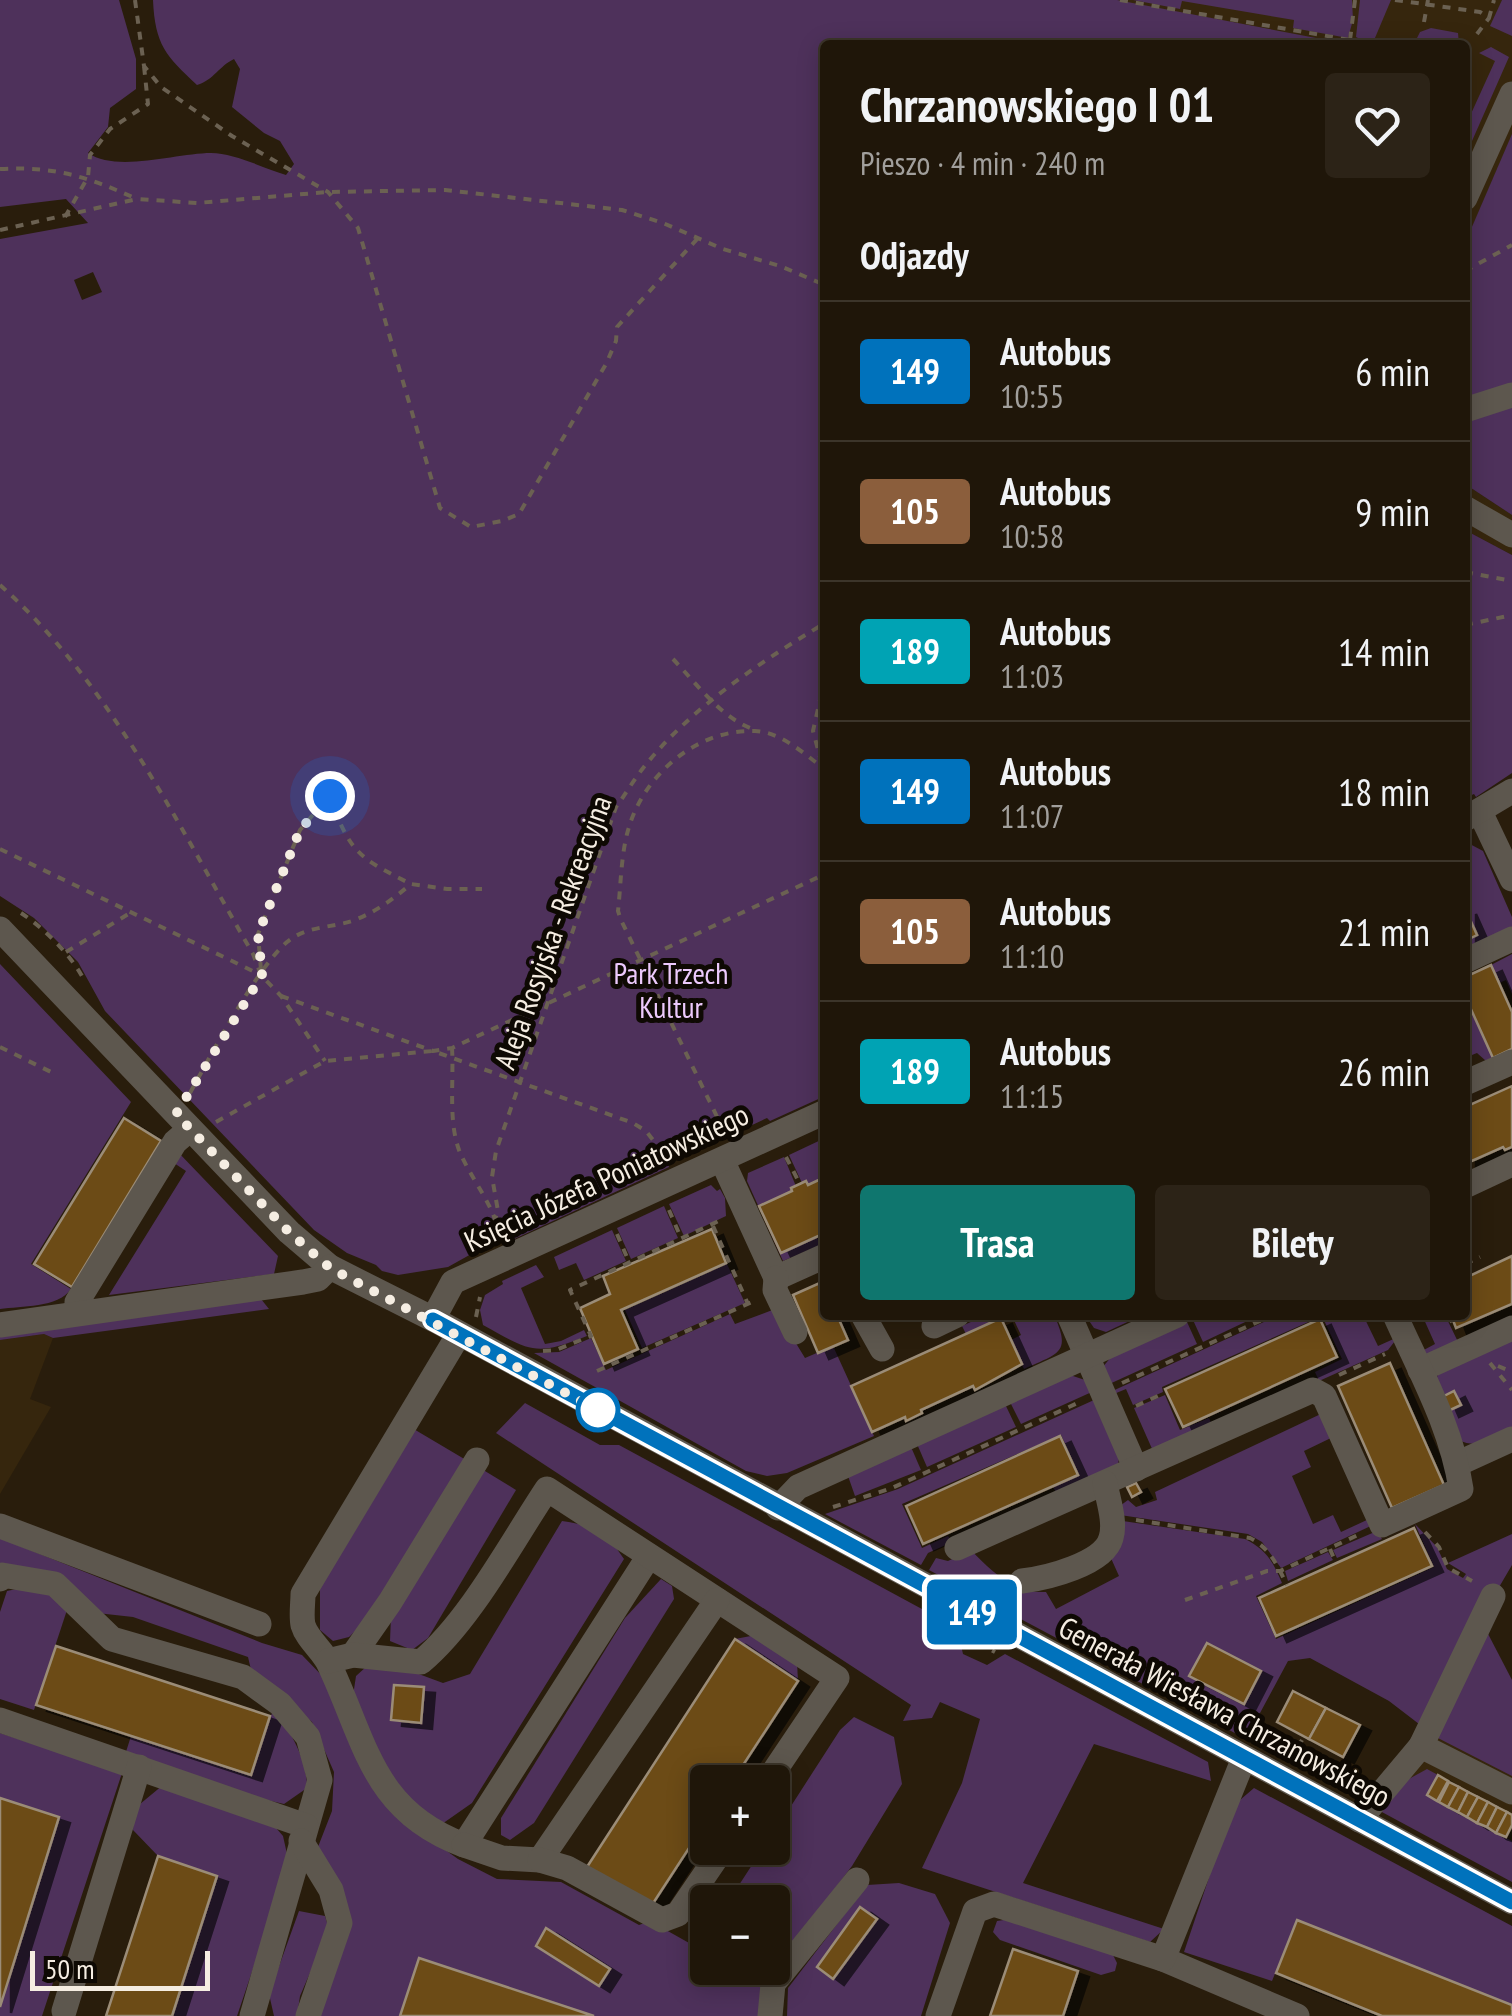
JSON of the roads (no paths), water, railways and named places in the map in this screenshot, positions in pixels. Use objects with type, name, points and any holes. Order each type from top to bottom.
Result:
[{"type":"street","points":[[1470,187],[1512,94]]},
{"type":"street","points":[[1470,408],[1512,395]]},
{"type":"street","points":[[1470,511],[1512,535]]},
{"type":"street","points":[[1512,791],[1473,816],[1512,879]]},
{"type":"street","name":"Generała Wiesława Chrzanowskiego","points":[[0,929],[300,1243],[330,1268],[1512,1902]]},
{"type":"street","points":[[1470,959],[1512,939]]},
{"type":"street","points":[[1470,1081],[1512,1062]]},
{"type":"street","name":"Księcia Józefa Poniatowskiego","points":[[433,1320],[453,1282],[494,1255],[672,1190],[725,1150],[820,1114]]},
{"type":"street","points":[[78,1313],[77,1302],[86,1286],[188,1126]]},
{"type":"street","points":[[725,1150],[770,1289],[795,1332]]},
{"type":"street","points":[[1470,1184],[1512,1164]]},
{"type":"street","points":[[770,1289],[819,1264]]},
{"type":"street","points":[[0,1325],[303,1282],[318,1279],[330,1268]]},
{"type":"street","points":[[866,1320],[882,1349]]},
{"type":"street","points":[[1071,1320],[1136,1470]]},
{"type":"street","points":[[778,1508],[798,1487],[1166,1320]]},
{"type":"street","points":[[958,1548],[1313,1390],[1324,1396],[1382,1525],[1461,1490],[1457,1464],[1397,1320]]},
{"type":"street","points":[[1420,1370],[1512,1328]]},
{"type":"street","points":[[459,1334],[303,1594],[304,1626],[340,1658],[358,1739],[379,1780],[407,1811],[436,1834],[502,1858],[540,1860],[567,1868],[662,1920],[678,1914],[712,1865]]},
{"type":"street","points":[[1457,1464],[1512,1439]]},
{"type":"street","points":[[340,1658],[390,1602],[477,1460]]},
{"type":"street","points":[[1022,1581],[1043,1578],[1102,1556],[1112,1538],[1105,1484]]},
{"type":"street","points":[[340,1658],[421,1662],[437,1648],[547,1489],[837,1678],[778,1765]]},
{"type":"street","points":[[0,1526],[259,1624]]},
{"type":"street","points":[[464,1845],[649,1556]]},
{"type":"street","points":[[0,1580],[2,1575],[55,1584],[112,1639],[243,1677],[280,1704],[308,1737],[320,1780],[252,2016]]},
{"type":"street","points":[[1358,1820],[1422,1746],[1493,1596]]},
{"type":"street","points":[[540,1860],[717,1600]]},
{"type":"street","points":[[0,1720],[139,1767],[304,1833],[331,1890],[340,1923],[308,2016]]},
{"type":"street","points":[[1422,1746],[1512,1792]]},
{"type":"street","points":[[1163,1959],[1244,1758]]},
{"type":"street","points":[[64,2011],[139,1767]]},
{"type":"street","points":[[770,2016],[773,1984],[857,1880]]},
{"type":"street","points":[[938,2016],[974,1910],[994,1904],[1163,1959],[1245,2006],[1296,2016]]},
{"type":"park label","name":"Park Trzech Kultur","points":[[671,989]]}]
